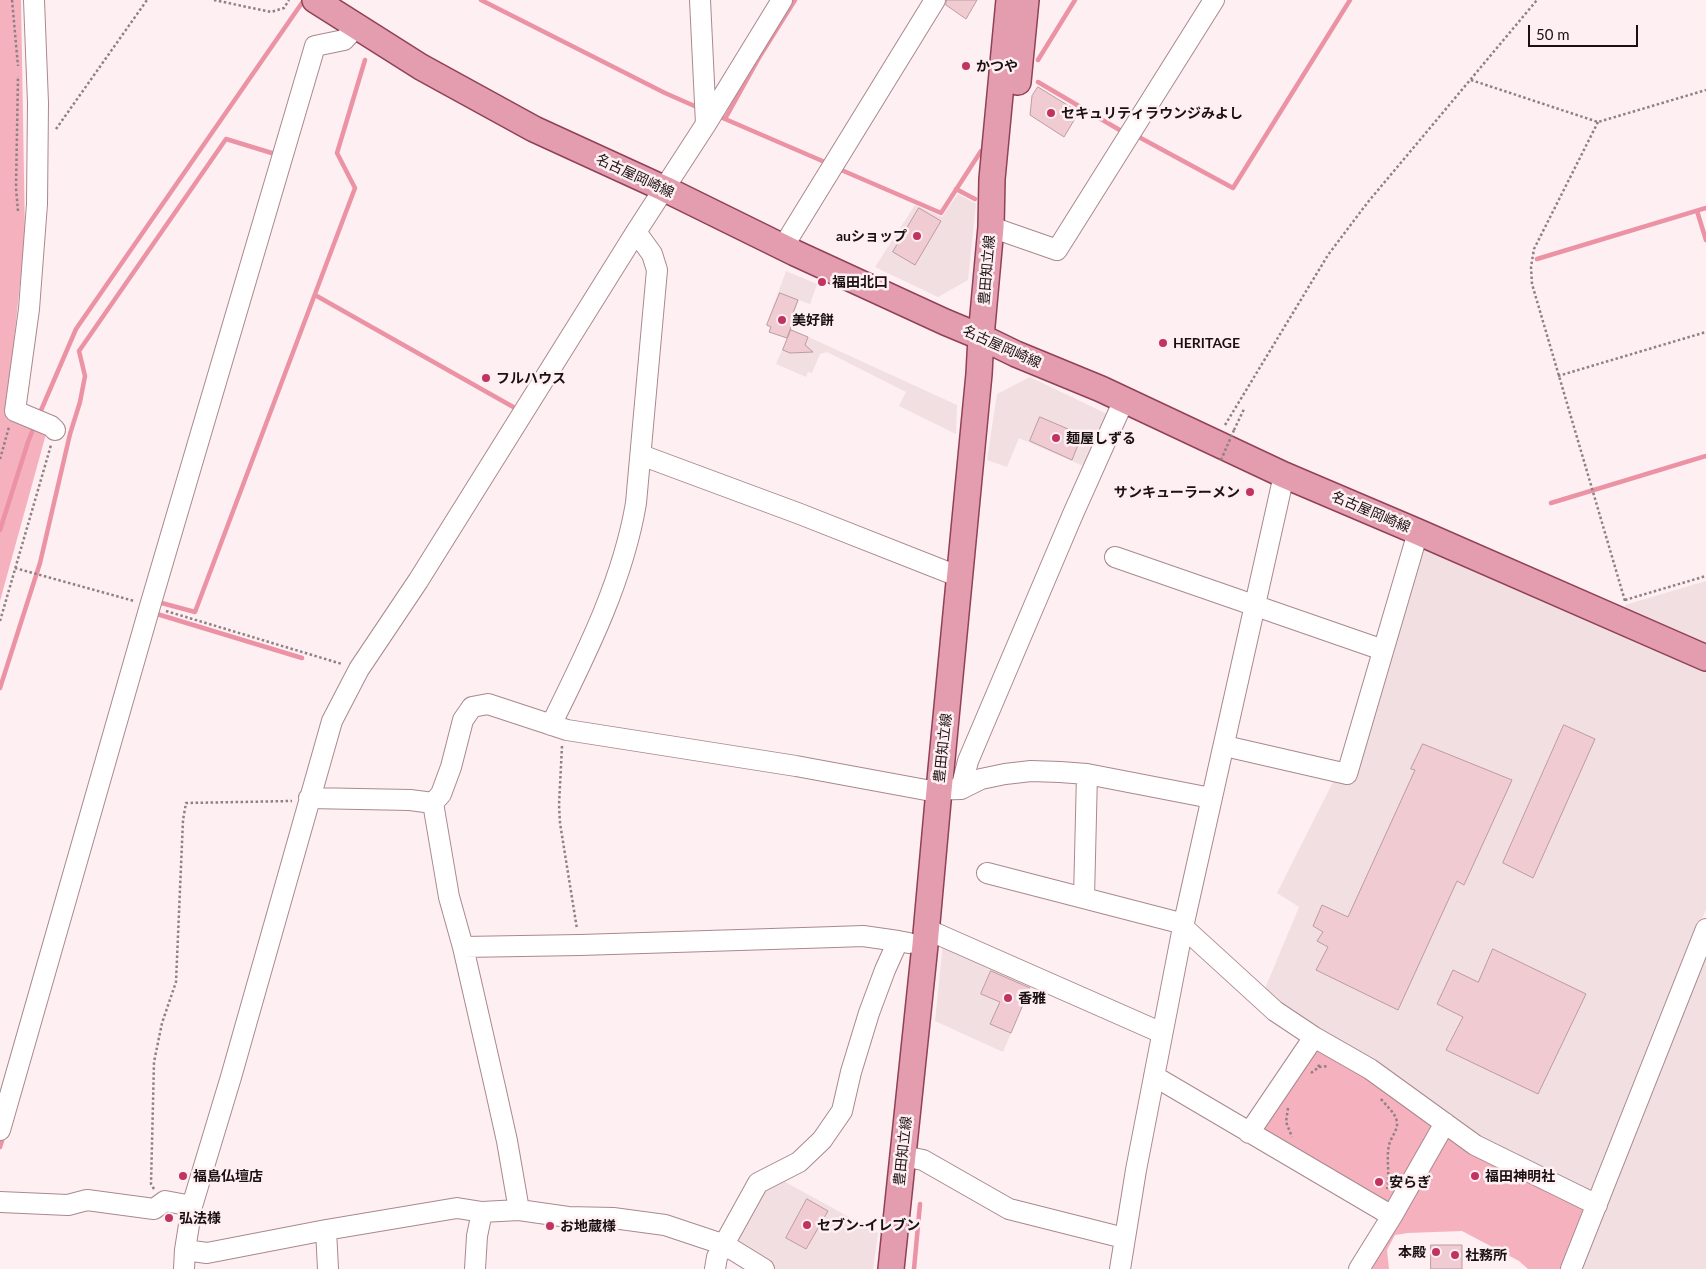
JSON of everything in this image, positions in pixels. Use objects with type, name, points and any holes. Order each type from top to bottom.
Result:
[{"type":"main road","name":"名古屋岡崎線","points":[[315,0],[421,67],[534,129],[665,189],[783,247],[1016,354],[1101,389],[1218,452],[1284,475],[1706,658]]},
{"type":"main road","name":"豊田知立線","points":[[891,1269],[926,937],[950,790],[960,577],[991,227],[992,179],[1009,0]]},
{"type":"main road","name":"豊田知立線","points":[[991,227],[1006,184],[1026,0]]},
{"type":"street","points":[[34,0],[38,103],[37,204],[29,309],[13,417],[53,428]]},
{"type":"street","points":[[700,0],[706,124]]},
{"type":"street","points":[[764,1269],[725,1245],[665,1224],[613,1218],[568,1217],[519,1210],[482,1212],[457,1208],[326,1230],[184,1259],[192,1206],[231,1078],[332,721],[359,669],[418,581],[782,0]]},
{"type":"street","points":[[783,247],[935,0]]},
{"type":"street","points":[[991,227],[1057,250],[1214,0]]},
{"type":"street","points":[[0,1130],[150,606],[315,46],[344,40],[357,26]]},
{"type":"street","points":[[559,728],[602,616],[632,530],[657,270],[652,254],[636,232]]},
{"type":"street","points":[[950,790],[968,761],[1073,514],[1124,400]]},
{"type":"street","points":[[640,455],[800,514],[960,577]]},
{"type":"street","points":[[1120,1269],[1162,1033],[1184,926],[1284,475]]},
{"type":"street","points":[[1225,746],[1346,774],[1418,532]]},
{"type":"street","points":[[1115,557],[1383,650]]},
{"type":"street","points":[[433,803],[441,794],[451,767],[463,720],[472,707],[488,704],[559,728],[796,766],[873,781],[950,790],[981,779],[1031,771],[1087,774],[1211,798]]},
{"type":"street","points":[[1084,898],[1087,774]]},
{"type":"street","points":[[309,799],[410,800],[433,803]]},
{"type":"street","points":[[433,803],[449,897],[463,947],[507,1141],[519,1210]]},
{"type":"street","points":[[987,873],[1184,926],[1274,1011],[1314,1037],[1370,1069],[1475,1145],[1597,1205]]},
{"type":"street","points":[[1571,1269],[1706,929]]},
{"type":"street","points":[[463,947],[863,936],[898,941],[926,937],[1162,1033]]},
{"type":"street","points":[[715,1269],[717,1257],[758,1183],[799,1162],[822,1140],[842,1111],[851,1072],[869,1013],[898,941]]},
{"type":"street","points":[[1249,1133],[1314,1037]]},
{"type":"street","points":[[1154,1076],[1392,1216]]},
{"type":"street","points":[[1359,1269],[1392,1216],[1445,1123]]},
{"type":"street","points":[[903,1156],[923,1160],[1010,1209],[1124,1238]]},
{"type":"street","points":[[0,1202],[68,1205],[87,1200],[154,1209],[165,1201],[192,1206]]},
{"type":"street","points":[[475,1269],[477,1236],[482,1212]]},
{"type":"street","points":[[326,1230],[328,1269]]},
{"type":"path","points":[[12,0],[18,72],[16,188],[18,217]]},
{"type":"path","points":[[55,130],[140,7],[147,0]]},
{"type":"path","points":[[214,0],[271,12],[284,8],[289,0]]},
{"type":"path","points":[[1218,452],[1328,255],[1368,202],[1537,0]]},
{"type":"path","points":[[1471,80],[1598,122],[1706,90]]},
{"type":"path","points":[[1598,122],[1534,249],[1531,267],[1532,284],[1625,600],[1706,576]]},
{"type":"path","points":[[1558,376],[1706,332]]},
{"type":"path","points":[[1218,452],[1234,430],[1244,409]]},
{"type":"path","points":[[0,459],[13,417]]},
{"type":"path","points":[[0,621],[53,428]]},
{"type":"path","points":[[15,568],[150,606],[359,669]]},
{"type":"path","points":[[559,728],[562,743],[560,823],[580,945]]},
{"type":"path","points":[[165,1201],[156,1193],[151,1184],[154,1062],[162,1023],[176,982],[183,820],[186,803],[309,799]]},
{"type":"path","points":[[1314,1037],[1319,1068]]},
{"type":"path","points":[[1308,1075],[1319,1068],[1335,1066]]},
{"type":"path","points":[[1379,1098],[1393,1112],[1397,1122],[1396,1130],[1389,1143],[1386,1190],[1380,1190]]},
{"type":"path","points":[[1290,1102],[1286,1122],[1289,1133],[1296,1142]]},
{"type":"shaded area","points":[[0,0],[21,0],[25,235],[6,418],[46,434],[0,601]]},
{"type":"shaded area","points":[[958,194],[976,204],[968,280],[938,297],[875,267],[915,205],[942,217]]},
{"type":"shaded area","points":[[786,271],[817,284],[810,304],[799,300],[794,313],[797,315],[791,329],[957,405],[956,434],[899,406],[906,392],[827,352],[820,354],[812,373],[808,372],[806,377],[776,364],[787,338],[769,331],[770,327],[766,326]]},
{"type":"shaded area","points":[[1030,377],[1111,416],[1088,468],[1019,438],[1007,467],[987,460],[997,394]]},
{"type":"shaded area","points":[[1418,545],[1516,585],[1706,670],[1706,909],[1596,1193],[1465,1130],[1271,998],[1264,991],[1299,907],[1277,893],[1334,780],[1349,782]]},
{"type":"shaded area","points":[[1706,581],[1706,649],[1626,614],[1625,605]]},
{"type":"shaded area","points":[[1706,941],[1706,1269],[1577,1269]]},
{"type":"shaded area","points":[[943,943],[1033,982],[1003,1052],[935,1021]]},
{"type":"shaded area","points":[[1314,1040],[1440,1123],[1388,1209],[1253,1132]]},
{"type":"shaded area","name":"福田神明社","points":[[1444,1134],[1589,1209],[1564,1269],[1528,1269],[1519,1261],[1462,1231],[1395,1235],[1387,1250],[1389,1269],[1367,1269]]},
{"type":"shaded area","points":[[778,1178],[878,1233],[873,1269],[773,1269],[729,1243],[761,1187]]},
{"type":"building","points":[[947,0],[977,0],[966,19],[946,5]]},
{"type":"building","points":[[1038,87],[1079,112],[1064,137],[1030,115],[1032,96]]},
{"type":"building","name":"auショップ","points":[[919,208],[941,221],[915,265],[893,252]]},
{"type":"building","name":"美好餅","points":[[780,293],[798,300],[793,313],[796,314],[787,338],[769,332],[771,327],[767,325]]},
{"type":"building","points":[[791,330],[808,337],[805,345],[813,352],[790,353],[783,350]]},
{"type":"building","name":"麺屋しずる","points":[[1040,417],[1082,435],[1072,460],[1030,441]]},
{"type":"building","points":[[1564,725],[1595,739],[1533,878],[1503,863]]},
{"type":"building","points":[[1423,744],[1512,780],[1464,885],[1457,881],[1398,1010],[1316,970],[1328,947],[1317,941],[1323,932],[1313,926],[1322,905],[1348,917],[1415,770],[1411,769]]},
{"type":"building","points":[[1493,949],[1586,994],[1538,1094],[1446,1050],[1463,1017],[1437,1004],[1453,970],[1478,982]]},
{"type":"building","name":"香雅","points":[[991,971],[1030,988],[1011,1033],[990,1024],[1000,1002],[981,994]]},
{"type":"building","name":"セブン-イレブン","points":[[807,1199],[828,1211],[806,1249],[786,1238]]},
{"type":"building","points":[[1431,1245],[1462,1245],[1462,1269],[1431,1269]]},
{"type":"waterway","points":[[39,415],[76,329],[304,0]]},
{"type":"waterway","points":[[481,0],[665,93],[699,108]]},
{"type":"waterway","points":[[718,116],[725,119],[760,56],[795,0]]},
{"type":"waterway","points":[[1038,60],[1075,0]]},
{"type":"waterway","points":[[1137,136],[1233,188],[1350,0]]},
{"type":"waterway","points":[[158,602],[195,612],[355,188],[337,153],[365,60]]},
{"type":"waterway","points":[[1038,82],[1123,132]]},
{"type":"waterway","points":[[725,119],[827,163]]},
{"type":"waterway","points":[[0,688],[40,563],[70,434],[80,402],[85,376],[79,351],[226,139],[275,154]]},
{"type":"waterway","points":[[839,169],[941,213],[981,151]]},
{"type":"waterway","points":[[956,189],[975,199]]},
{"type":"waterway","points":[[1537,259],[1706,208]]},
{"type":"waterway","points":[[1697,211],[1706,240]]},
{"type":"waterway","points":[[315,295],[515,408]]},
{"type":"waterway","points":[[0,530],[35,424]]},
{"type":"waterway","points":[[1551,503],[1706,456]]},
{"type":"waterway","points":[[154,615],[157,614],[302,658]]},
{"type":"waterway","points":[[0,1147],[4,1134]]},
{"type":"waterway","points":[[914,1269],[920,1204]]},
{"type":"place","name":"かつや","points":[[966,66]]},
{"type":"place","name":"セキュリティラウンジみよし","points":[[1051,113]]},
{"type":"place","name":"auショップ","points":[[917,236]]},
{"type":"place","name":"福田北口","points":[[822,282]]},
{"type":"place","name":"美好餅","points":[[782,320]]},
{"type":"place","name":"HERITAGE","points":[[1163,343]]},
{"type":"place","name":"フルハウス","points":[[486,378]]},
{"type":"place","name":"麺屋しずる","points":[[1056,438]]},
{"type":"place","name":"サンキューラーメン","points":[[1250,492]]},
{"type":"place","name":"香雅","points":[[1008,998]]},
{"type":"place","name":"福島仏壇店","points":[[183,1176]]},
{"type":"place","name":"福田神明社","points":[[1475,1176]]},
{"type":"place","name":"安らぎ","points":[[1379,1182]]},
{"type":"place","name":"弘法様","points":[[169,1218]]},
{"type":"place","name":"セブン-イレブン","points":[[807,1225]]},
{"type":"place","name":"お地蔵様","points":[[550,1226]]},
{"type":"place","name":"本殿","points":[[1436,1252]]},
{"type":"place","name":"社務所","points":[[1455,1255]]}]
